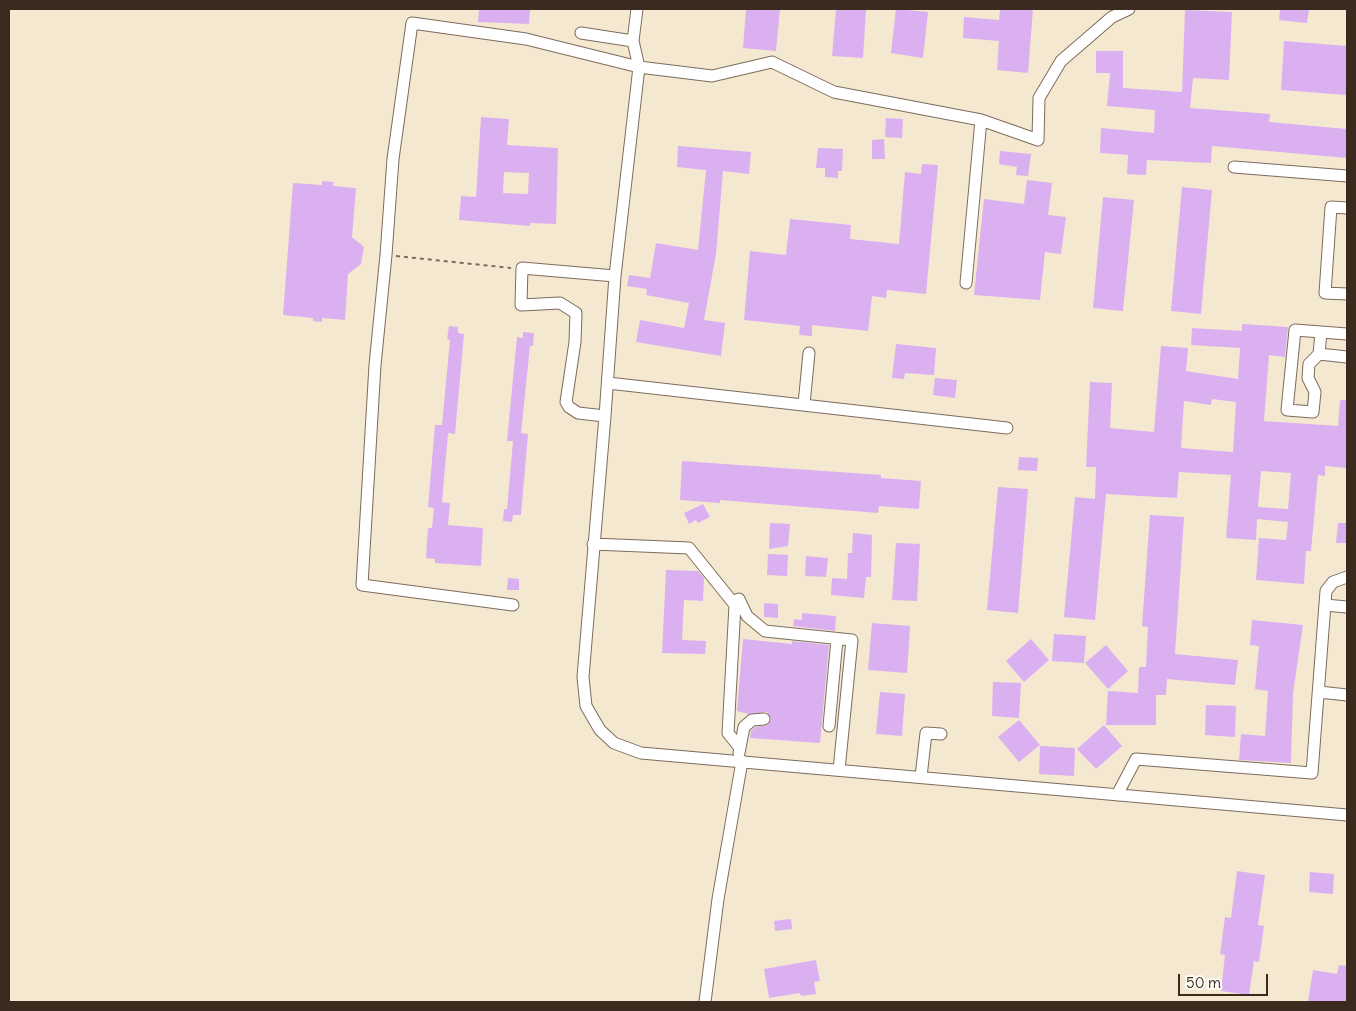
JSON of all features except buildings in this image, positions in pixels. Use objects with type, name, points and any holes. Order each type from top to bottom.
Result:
[{"type":"street","points":[[637,9],[633,40],[639,67],[614,276],[608,383],[582,687],[586,706],[594,723],[614,743],[631,750],[1347,815]]},
{"type":"street","points":[[514,605],[362,585],[374,365],[386,255],[393,159],[412,23],[526,39],[639,67],[712,76],[772,62],[834,92],[982,120],[1038,140],[1039,98],[1061,61],[1112,17],[1129,9]]},
{"type":"street","points":[[581,33],[633,40]]},
{"type":"street","points":[[966,283],[982,120]]},
{"type":"street","points":[[1234,167],[1347,176]]},
{"type":"street","points":[[1347,208],[1331,207],[1325,293],[1347,294]]},
{"type":"street","points":[[605,416],[578,413],[569,407],[566,402],[575,342],[576,313],[560,303],[521,306],[522,268],[614,276]]},
{"type":"street","points":[[1321,332],[1319,354],[1309,364],[1308,371],[1308,378],[1315,392],[1313,412],[1287,410],[1295,330],[1321,332],[1347,334]]},
{"type":"street","points":[[804,404],[809,353]]},
{"type":"street","points":[[1319,354],[1347,357]]},
{"type":"street","points":[[608,383],[1007,428]]},
{"type":"street","points":[[593,544],[688,548],[735,605],[728,733],[740,748]]},
{"type":"street","points":[[1117,795],[1136,759],[1312,773],[1326,591],[1330,584],[1338,579],[1347,577]]},
{"type":"street","points":[[732,602],[739,599],[747,616],[765,632],[852,640],[839,770]]},
{"type":"street","points":[[1325,605],[1347,607]]},
{"type":"street","points":[[829,726],[837,639]]},
{"type":"street","points":[[1319,692],[1347,695]]},
{"type":"street","points":[[705,1002],[718,899],[744,727],[752,720],[764,719]]},
{"type":"street","points":[[921,777],[926,733],[941,734]]},
{"type":"path","points":[[386,255],[499,268]]}]
